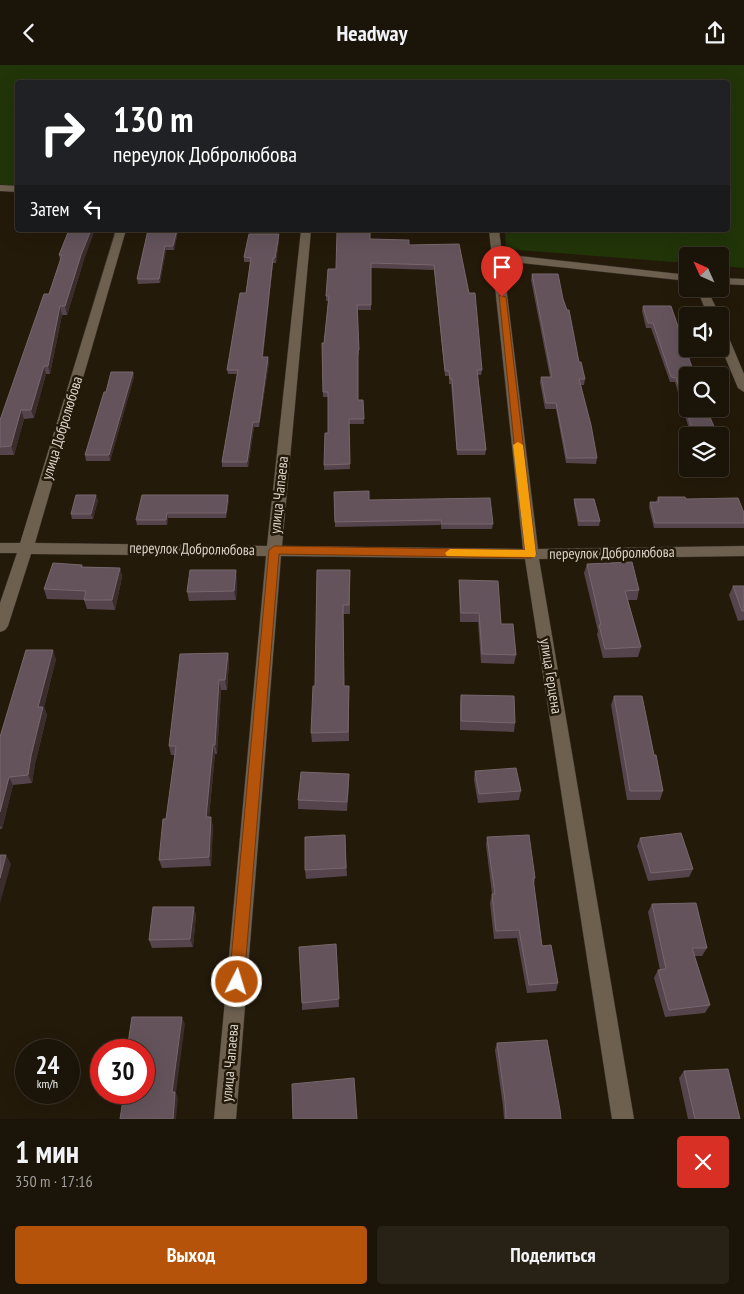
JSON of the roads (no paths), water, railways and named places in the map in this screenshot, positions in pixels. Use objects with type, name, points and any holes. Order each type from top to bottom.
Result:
[{"type":"street","points":[[0,189],[15,189]]},
{"type":"street","name":"улица Добролюбова","points":[[0,626],[26,547],[120,232]]},
{"type":"street","name":"улица Чапаева","points":[[225,1119],[274,550],[306,232]]},
{"type":"street","name":"улица Герцена","points":[[494,232],[531,554],[622,1119]]},
{"type":"street","points":[[497,257],[679,277]]},
{"type":"street","points":[[729,281],[744,282]]},
{"type":"street","points":[[729,352],[744,388]]},
{"type":"street","name":"переулок Добролюбова","points":[[0,548],[531,554],[744,551]]}]
